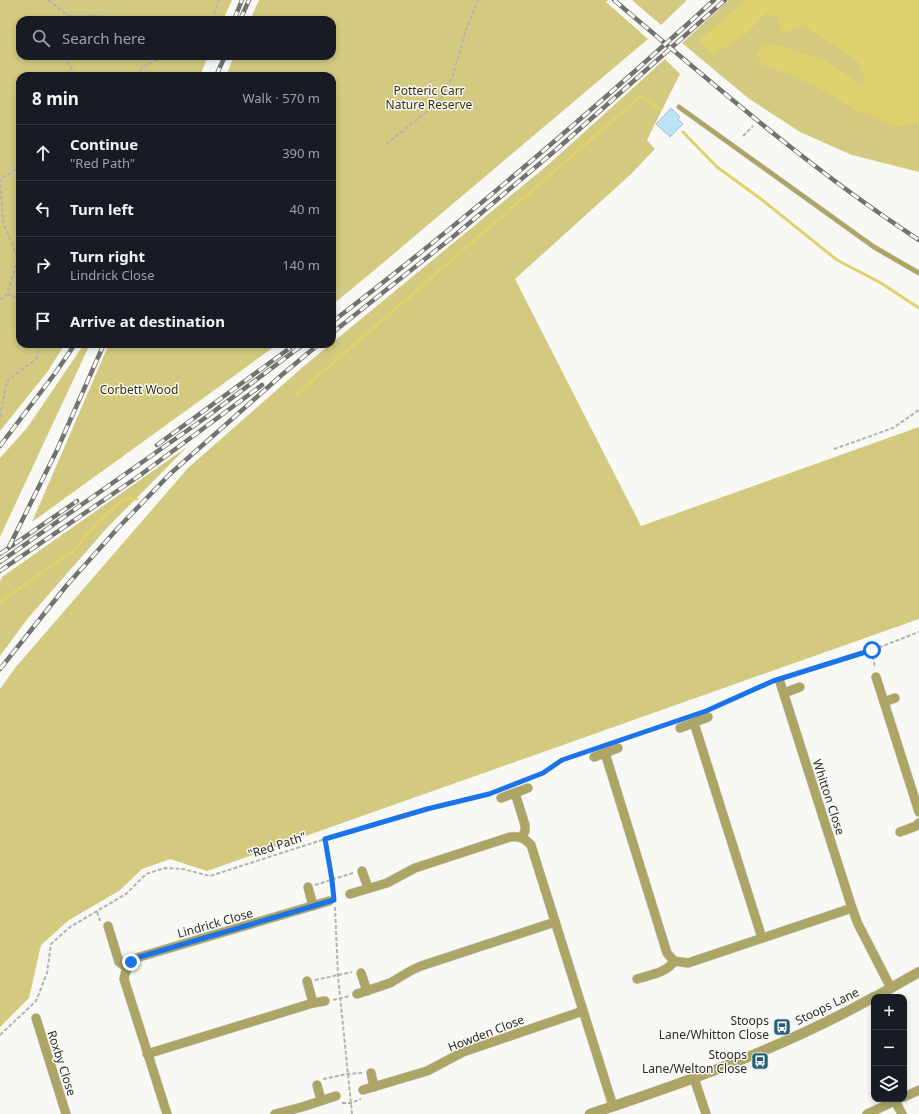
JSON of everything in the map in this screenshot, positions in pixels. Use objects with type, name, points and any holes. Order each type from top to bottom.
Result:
[{"type":"street","points":[[876,677],[919,812]]},
{"type":"street","name":"Whitton Close","points":[[780,680],[852,908],[858,924],[891,988]]},
{"type":"street","points":[[784,693],[800,687]]},
{"type":"street","points":[[884,702],[896,698]]},
{"type":"street","points":[[680,724],[694,723],[707,714]]},
{"type":"street","points":[[694,723],[762,938]]},
{"type":"street","points":[[592,754],[605,753],[617,744]]},
{"type":"street","points":[[605,753],[667,953],[674,961],[688,963],[852,908]]},
{"type":"street","points":[[498,795],[515,793],[527,784]]},
{"type":"street","points":[[515,793],[525,831],[522,838]]},
{"type":"street","points":[[900,832],[916,826],[919,823]]},
{"type":"street","points":[[350,894],[387,882],[415,868],[510,837],[527,840],[530,845],[555,922],[613,1106]]},
{"type":"street","points":[[362,871],[368,888]]},
{"type":"street","points":[[308,887],[313,906]]},
{"type":"street","name":"Lindrick Close","points":[[127,968],[136,958],[330,901]]},
{"type":"street","points":[[357,994],[390,983],[421,966],[555,922]]},
{"type":"street","points":[[108,926],[119,962],[127,968],[124,979],[167,1114]]},
{"type":"street","points":[[637,979],[666,969],[671,966],[674,961]]},
{"type":"street","name":"Stoops Lane","points":[[880,994],[919,972]]},
{"type":"street","points":[[361,973],[367,991]]},
{"type":"street","points":[[307,981],[313,1003]]},
{"type":"street","name":"Stoops Lane","points":[[590,1114],[694,1078],[778,1044],[871,998]]},
{"type":"street","points":[[148,1054],[313,1003],[325,1001]]},
{"type":"street","name":"Howden Close","points":[[363,1090],[427,1071],[463,1052],[583,1011]]},
{"type":"street","name":"Roxby Close","points":[[36,1018],[66,1114]]},
{"type":"street","points":[[371,1073],[374,1087]]},
{"type":"street","points":[[694,1078],[706,1114]]},
{"type":"street","points":[[317,1085],[321,1100]]},
{"type":"street","points":[[907,1096],[919,1090]]},
{"type":"street","points":[[275,1114],[336,1096]]},
{"type":"street","points":[[867,1114],[893,1102]]},
{"type":"street","points":[[900,1102],[902,1114]]},
{"type":"lane","points":[[679,107],[874,247],[919,273]]},
{"type":"path","points":[[48,0],[70,16],[106,16]]},
{"type":"path","points":[[213,16],[219,0]]},
{"type":"path","points":[[386,144],[438,103],[452,78],[466,30],[478,0]]},
{"type":"path","points":[[66,60],[74,72]]},
{"type":"path","points":[[139,72],[142,67],[157,60]]},
{"type":"path","points":[[743,136],[753,126]]},
{"type":"path","points":[[16,169],[8,175],[0,178],[3,222],[16,254]]},
{"type":"path","points":[[0,300],[7,294],[16,265]]},
{"type":"path","points":[[7,294],[16,297]]},
{"type":"path","points":[[0,417],[8,381],[36,359],[38,348]]},
{"type":"path","points":[[834,449],[893,428],[919,410]]},
{"type":"path","points":[[707,714],[780,680],[872,650],[919,632]]},
{"type":"path","points":[[872,650],[876,677]]},
{"type":"path","points":[[617,744],[680,724]]},
{"type":"path","points":[[527,784],[562,760],[592,754]]},
{"type":"path","name":"\"Red Path\"","points":[[0,1034],[36,1002],[47,973],[51,944],[70,927],[126,894],[146,874],[165,868],[183,869],[210,876],[325,839],[427,809],[489,794],[498,795]]},
{"type":"path","points":[[325,839],[332,880],[338,976],[352,1114]]},
{"type":"path","points":[[308,887],[362,871]]},
{"type":"path","points":[[307,981],[338,976],[360,970],[361,973]]},
{"type":"path","points":[[325,1001],[340,999],[357,994]]},
{"type":"path","points":[[317,1085],[317,1081],[347,1074],[371,1073]]},
{"type":"path","points":[[336,1096],[338,1102],[351,1103],[363,1098],[363,1090]]},
{"type":"green space","points":[[0,0],[232,0],[225,16],[16,16],[16,60],[206,60],[202,72],[16,72],[16,348],[62,348],[48,371],[0,431]]},
{"type":"green space","name":"Potteric Carr Nature Reserve","points":[[259,0],[608,0],[606,2],[648,39],[336,302],[336,72],[228,72],[232,60],[336,60],[336,16],[252,16]]},
{"type":"green space","points":[[632,0],[687,0],[661,25]]},
{"type":"green space","points":[[729,0],[919,0],[919,172],[852,155],[800,132],[748,98],[682,43]]},
{"type":"green space","points":[[665,59],[680,74],[647,140],[655,149],[630,175],[515,279],[641,526],[919,427],[919,619],[207,871],[170,859],[142,869],[119,891],[69,920],[41,945],[29,998],[0,1027],[0,689],[15,668],[188,468],[326,348],[336,348],[336,340],[549,164]]},
{"type":"green space","points":[[81,348],[88,348],[0,537],[0,458],[27,428]]},
{"type":"green space","name":"Corbett Wood","points":[[107,348],[272,348],[32,522]]},
{"type":"green space","points":[[187,447],[106,529],[28,618],[0,656],[0,581],[2,577]]},
{"type":"shaded area","points":[[746,0],[919,0],[919,123],[897,127],[858,111],[814,85],[762,64],[757,55],[762,47],[774,44],[821,59],[863,85],[864,77],[857,60],[804,26],[782,33],[778,18],[766,13],[747,33],[713,55],[698,41]]},
{"type":"building","points":[[671,108],[680,117],[678,119],[683,124],[670,137],[656,124]]},
{"type":"waterway","points":[[297,394],[641,96],[660,109]]},
{"type":"waterway","points":[[683,132],[717,167],[761,199],[837,260],[881,283],[919,308]]},
{"type":"waterway","points":[[0,602],[73,551],[99,521],[125,498],[137,499]]},
{"type":"railway","points":[[236,16],[242,0]]},
{"type":"railway","points":[[242,16],[249,0]]},
{"type":"railway","points":[[614,0],[725,94],[801,155],[879,213],[919,240]]},
{"type":"railway","points":[[336,319],[430,245],[526,165],[714,0]]},
{"type":"railway","points":[[336,330],[454,236],[557,149],[725,0]]},
{"type":"railway","points":[[218,72],[223,60]]},
{"type":"railway","points":[[0,446],[72,348]]},
{"type":"railway","points":[[9,547],[57,450],[102,348]]},
{"type":"railway","points":[[157,445],[290,348]]},
{"type":"railway","points":[[0,562],[205,418],[299,348]]},
{"type":"railway","points":[[0,669],[67,585],[118,528],[170,474],[314,348]]},
{"type":"railway","points":[[0,571],[139,476],[262,385]]},
{"type":"railway","points":[[0,554],[77,501]]},
{"type":"place","name":"Stoops Lane/Whitton Close","points":[[782,1027]]},
{"type":"place","name":"Stoops Lane/Welton Close","points":[[760,1061]]},
{"type":"route","points":[[131,962],[136,958],[334,900],[325,839],[427,809],[489,794],[543,773],[562,760],[706,711],[773,681],[872,650]]}]
